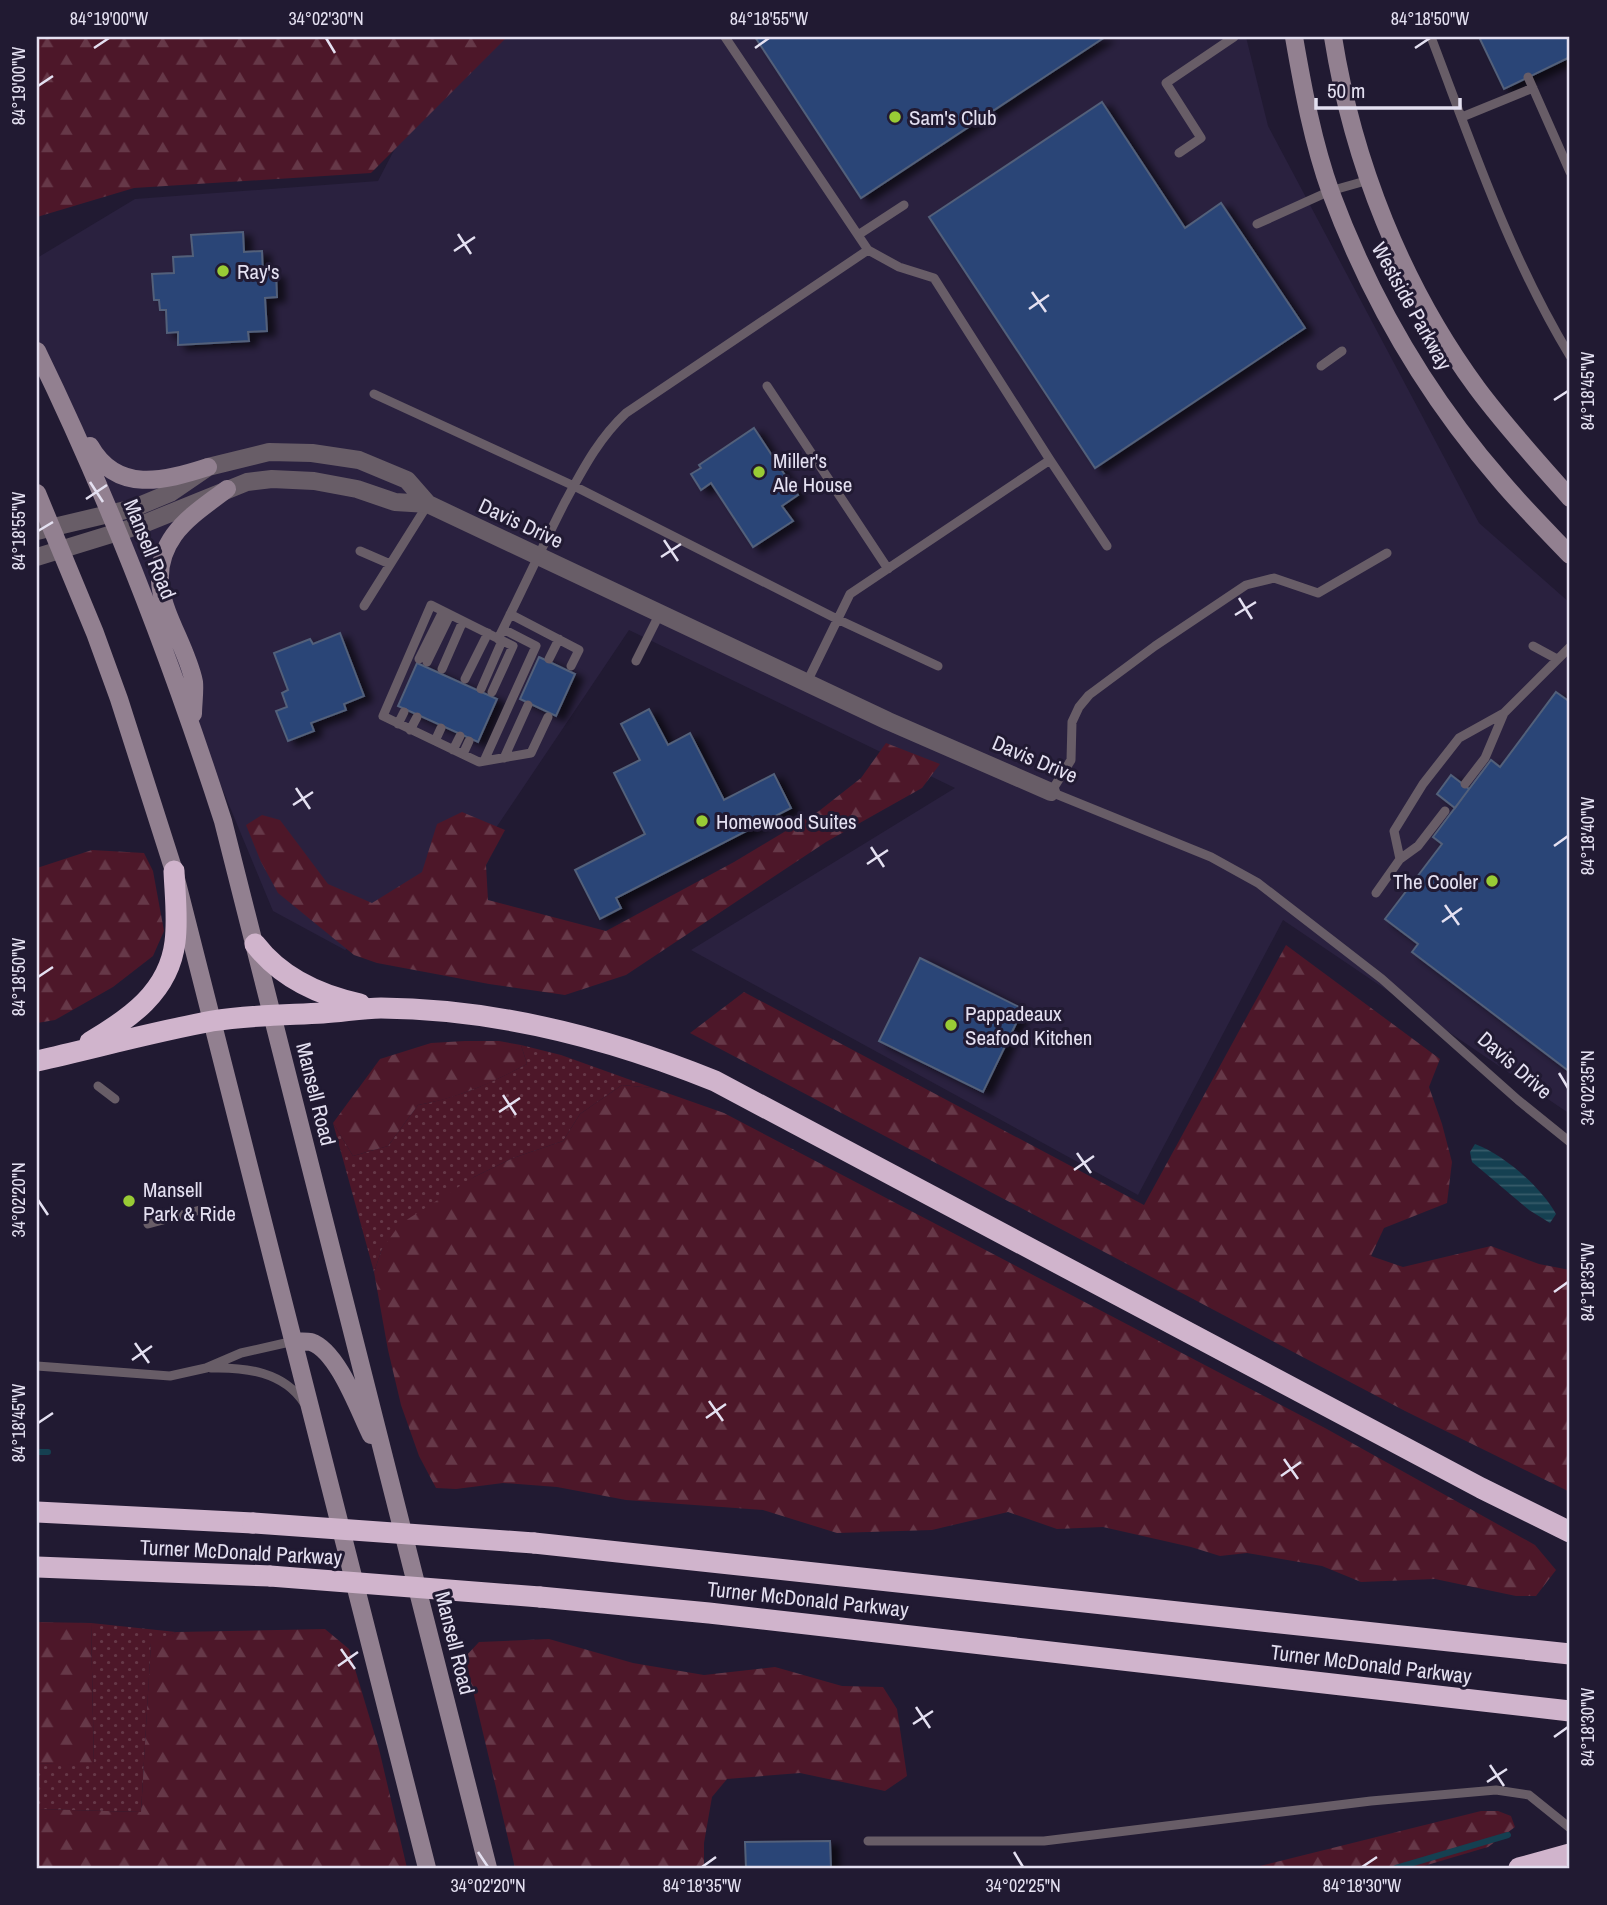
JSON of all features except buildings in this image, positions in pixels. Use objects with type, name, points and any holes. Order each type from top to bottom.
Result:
[{"type":"highway","points":[[74,1052],[135,1013],[163,980],[175,943],[174,871]]},
{"type":"highway","points":[[255,944],[266,959],[300,984],[332,997],[379,1008]]},
{"type":"highway","points":[[37,1061],[213,1021],[272,1014],[379,1008],[469,1015],[568,1032],[664,1060],[715,1081],[1481,1488],[1570,1532]]},
{"type":"highway","name":"Turner McDonald Parkway","points":[[37,1512],[253,1523],[534,1543],[1570,1654]]},
{"type":"highway","name":"Turner McDonald Parkway","points":[[37,1567],[270,1576],[540,1597],[709,1613],[1570,1711]]},
{"type":"highway","points":[[1519,1868],[1570,1854]]},
{"type":"main road","name":"Westside Parkway","points":[[1294,37],[1313,130],[1330,191],[1372,288],[1418,371],[1444,409],[1500,481],[1570,555]]},
{"type":"main road","name":"Westside Parkway","points":[[1333,37],[1350,116],[1369,180],[1414,285],[1451,350],[1506,425],[1570,498]]},
{"type":"main road","name":"Mansell Road","points":[[37,351],[111,514],[156,625],[193,728],[222,821],[488,1868]]},
{"type":"main road","points":[[53,384],[97,460],[105,467],[127,477],[144,480],[174,478],[208,467]]},
{"type":"main road","points":[[193,728],[194,683],[161,592],[158,572],[161,560],[175,534],[227,489]]},
{"type":"main road","points":[[37,493],[44,530],[61,550],[119,699],[174,871],[427,1868]]},
{"type":"main road","points":[[294,1341],[310,1342],[324,1350],[335,1364],[387,1466]]},
{"type":"street","name":"Davis Drive","points":[[44,530],[134,508],[170,493],[208,467],[269,452],[312,453],[359,460],[407,480],[428,504]]},
{"type":"street","points":[[312,453],[314,481]]},
{"type":"street","name":"Davis Drive","points":[[37,557],[151,521],[247,482],[272,479],[314,481],[357,489],[396,502],[428,504],[888,721],[1051,792]]},
{"type":"lane","points":[[725,37],[868,250],[899,267],[934,278],[1107,546]]},
{"type":"lane","points":[[1179,153],[1202,138],[1166,83],[1234,37]]},
{"type":"lane","points":[[1432,37],[1511,246],[1570,356]]},
{"type":"lane","points":[[1528,77],[1570,172]]},
{"type":"lane","points":[[1461,117],[1533,88]]},
{"type":"lane","points":[[1257,224],[1330,191],[1369,180]]},
{"type":"lane","points":[[858,234],[904,205]]},
{"type":"lane","points":[[481,689],[503,629],[537,555],[589,458],[609,429],[626,413],[868,250]]},
{"type":"lane","points":[[1321,366],[1342,351]]},
{"type":"lane","points":[[767,386],[888,569]]},
{"type":"lane","points":[[374,394],[574,486],[837,619],[938,666]]},
{"type":"lane","points":[[807,682],[850,594],[1050,460]]},
{"type":"lane","points":[[364,606],[428,504]]},
{"type":"lane","points":[[360,551],[390,564]]},
{"type":"lane","points":[[1051,792],[1072,760],[1072,722],[1079,707],[1090,695],[1155,646],[1246,585],[1274,579],[1318,593],[1387,553]]},
{"type":"lane","points":[[492,692],[513,646],[431,605],[383,716],[479,762],[531,753],[548,717]]},
{"type":"lane","points":[[423,661],[446,613]]},
{"type":"lane","points":[[636,661],[660,613]]},
{"type":"lane","points":[[510,614],[579,650],[571,666]]},
{"type":"lane","points":[[442,668],[463,621]]},
{"type":"lane","points":[[484,761],[536,646],[503,629]]},
{"type":"lane","points":[[466,679],[488,633]]},
{"type":"lane","points":[[549,659],[559,639]]},
{"type":"lane","points":[[1533,646],[1557,659]]},
{"type":"lane","points":[[1400,859],[1394,831],[1423,784],[1459,738],[1504,713],[1557,659],[1569,651]]},
{"type":"lane","points":[[504,758],[528,705]]},
{"type":"lane","points":[[395,722],[400,710]]},
{"type":"lane","points":[[1465,784],[1485,758],[1504,713]]},
{"type":"lane","points":[[410,730],[417,717]]},
{"type":"lane","points":[[435,741],[441,728]]},
{"type":"lane","points":[[453,750],[460,736]]},
{"type":"lane","points":[[463,754],[469,741]]},
{"type":"lane","name":"Davis Drive","points":[[1051,792],[1211,857],[1258,883],[1382,979],[1518,1100],[1570,1142]]},
{"type":"lane","points":[[1376,893],[1400,859],[1418,846],[1445,811]]},
{"type":"lane","points":[[98,1086],[115,1099]]},
{"type":"lane","points":[[148,1224],[200,1210]]},
{"type":"lane","points":[[206,1368],[241,1353],[294,1341]]},
{"type":"lane","points":[[37,1366],[170,1376],[206,1368],[230,1367],[270,1375],[288,1384],[313,1416]]},
{"type":"lane","points":[[868,1841],[1044,1841],[1371,1801],[1496,1790],[1529,1795],[1570,1828]]},
{"type":"shaded area","points":[[453,37],[1246,37],[1268,126],[1479,523],[1570,603],[1570,1114],[1283,920],[1138,1195],[691,950],[955,788],[629,630],[471,865],[345,950],[273,911],[37,342],[37,258],[135,199],[378,181]]},
{"type":"green space","points":[[37,37],[507,37],[371,173],[134,188],[37,217]]},
{"type":"green space","points":[[886,743],[940,764],[922,788],[826,842],[626,975],[565,995],[377,963],[354,955],[278,893],[261,862],[246,825],[262,815],[280,820],[328,884],[372,903],[422,872],[437,824],[462,812],[505,830],[486,865],[488,900],[606,931],[734,862],[819,811],[861,778]]},
{"type":"green space","points":[[92,850],[144,853],[153,871],[164,931],[153,956],[113,987],[55,1020],[37,1023],[37,868]]},
{"type":"green space","points":[[1286,945],[1440,1059],[1429,1087],[1452,1162],[1447,1203],[1384,1228],[1371,1256],[1403,1267],[1491,1246],[1539,1264],[1570,1270],[1570,1492],[1405,1411],[690,1033],[744,992],[1144,1205]]},
{"type":"green space","points":[[499,1041],[521,1045],[527,1064],[474,1089],[418,1105],[388,1146],[353,1156],[333,1123],[380,1059],[431,1043]]},
{"type":"green space","points":[[521,1045],[561,1055],[653,1088],[622,1085],[580,1114],[563,1141],[513,1158],[474,1177],[382,1249],[374,1272],[333,1123],[353,1156],[388,1146],[418,1105],[474,1089],[527,1064]]},
{"type":"green space","points":[[622,1085],[653,1088],[724,1113],[1325,1428],[1535,1545],[1556,1570],[1536,1596],[1516,1596],[1435,1579],[1361,1582],[1322,1566],[1247,1553],[1220,1556],[1103,1527],[1057,1529],[1008,1512],[932,1530],[837,1533],[763,1510],[626,1500],[557,1487],[503,1483],[456,1489],[436,1488],[419,1456],[401,1405],[388,1350],[374,1272],[382,1249],[400,1224],[474,1177],[513,1158],[563,1141],[580,1114]]},
{"type":"green space","points":[[37,1622],[91,1623],[94,1766],[37,1763]]},
{"type":"green space","points":[[91,1623],[176,1632],[151,1643],[141,1812],[37,1809],[37,1763],[94,1765]]},
{"type":"green space","points":[[325,1629],[349,1649],[379,1749],[407,1868],[37,1868],[37,1809],[141,1812],[151,1642],[176,1632]]},
{"type":"green space","points":[[549,1639],[633,1663],[704,1675],[775,1667],[842,1686],[883,1687],[897,1709],[907,1776],[885,1791],[800,1773],[727,1779],[712,1797],[704,1843],[704,1868],[515,1868],[465,1657],[479,1642]]},
{"type":"green space","points":[[1481,1811],[1498,1811],[1511,1816],[1515,1827],[1488,1847],[1417,1868],[1252,1868]]},
{"type":"water","points":[[1475,1144],[1509,1163],[1541,1193],[1556,1214],[1550,1223],[1529,1210],[1472,1162],[1470,1152]]},
{"type":"waterway","points":[[37,1452],[48,1452]]},
{"type":"waterway","points":[[1396,1868],[1508,1835]]},
{"type":"place","name":"Sam's Club","points":[[895,117]]},
{"type":"place","name":"Ray's","points":[[223,271]]},
{"type":"place","name":"Miller's Ale House","points":[[759,472]]},
{"type":"place","name":"Homewood Suites","points":[[702,821]]},
{"type":"place","name":"The Cooler","points":[[1492,881]]},
{"type":"place","name":"Pappadeaux Seafood Kitchen","points":[[951,1025]]},
{"type":"place","name":"Mansell Park & Ride","points":[[129,1201]]}]
